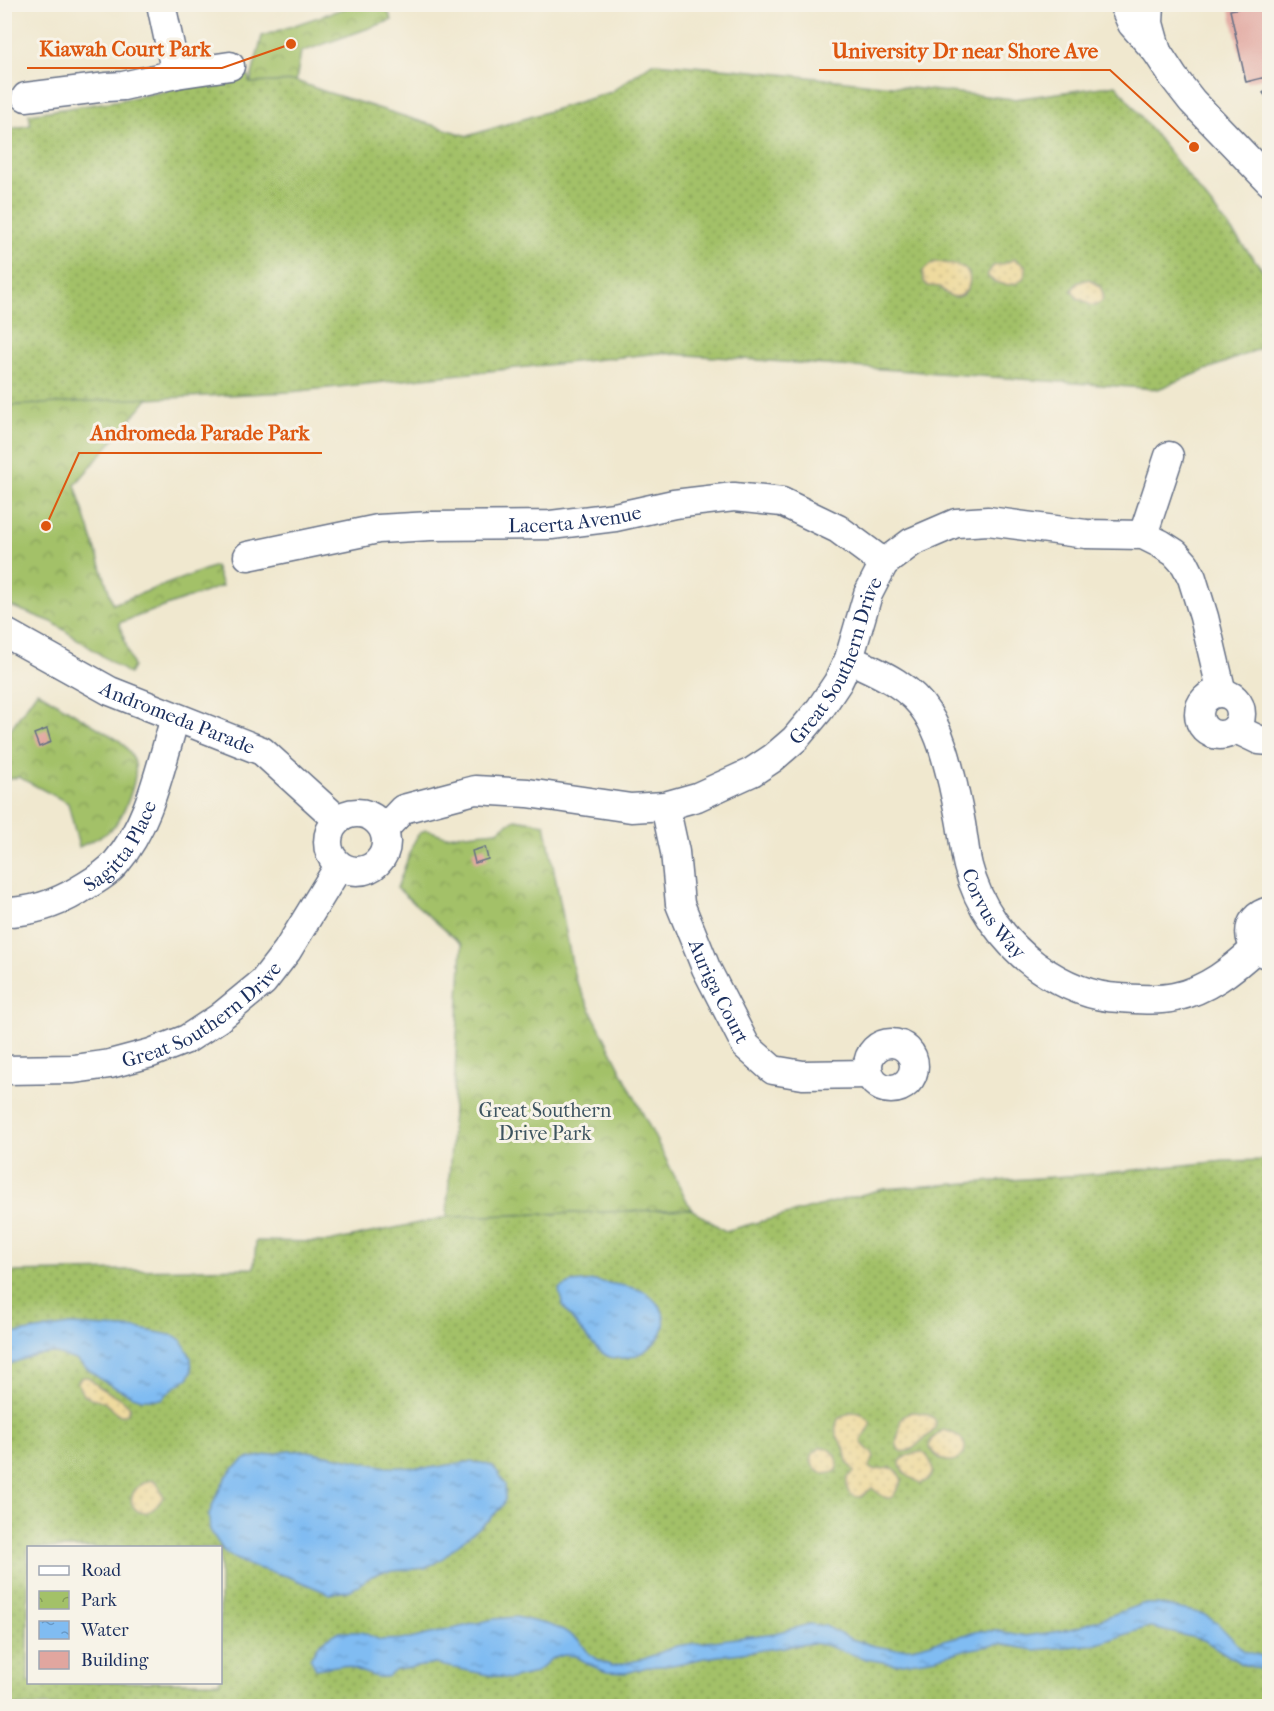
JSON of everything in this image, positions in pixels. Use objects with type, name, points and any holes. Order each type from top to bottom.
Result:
[{"type":"street","points":[[161,4],[176,74]]},
{"type":"street","points":[[1123,4],[1131,24],[1157,52],[1192,101],[1269,182]]},
{"type":"street","points":[[1150,4],[1149,22],[1157,52]]},
{"type":"street","points":[[26,97],[123,86],[176,74],[230,66]]},
{"type":"street","points":[[1143,536],[1169,456]]},
{"type":"street","name":"Lacerta Avenue","points":[[248,556],[378,529],[551,525],[615,517],[674,504],[734,496],[782,502],[838,529],[884,563]]},
{"type":"street","name":"Great Southern Drive","points":[[384,829],[403,809],[475,790],[528,793],[631,808],[665,806],[697,797],[752,772],[795,739],[820,709],[838,682],[849,659],[868,594],[884,563],[912,542],[956,523],[988,521],[1086,534],[1143,536],[1175,553],[1185,564],[1192,578],[1222,693],[1215,694],[1203,702],[1199,715],[1201,722],[1210,733],[1216,735],[1230,734],[1236,729],[1259,740],[1269,741]]},
{"type":"street","name":"Andromeda Parade","points":[[4,632],[110,691],[262,751],[337,819]]},
{"type":"street","name":"Corvus Way","points":[[849,659],[880,673],[907,691],[926,710],[938,732],[948,764],[968,867],[980,900],[999,931],[1022,955],[1049,975],[1084,992],[1112,998],[1146,1000],[1174,997],[1206,986],[1263,952],[1251,942],[1251,927],[1254,920],[1269,911]]},
{"type":"street","name":"Sagitta Place","points":[[4,912],[22,912],[61,901],[100,878],[116,862],[137,831],[152,795],[175,718]]},
{"type":"street","name":"Auriga Court","points":[[665,806],[675,852],[680,904],[706,968],[746,1046],[773,1070],[803,1075],[869,1074]]},
{"type":"street","points":[[354,812],[363,813],[371,816],[384,829],[386,848],[375,865],[358,872],[339,866],[333,860],[327,843],[331,826],[337,819],[354,812]]},
{"type":"street","name":"Great Southern Drive","points":[[4,1070],[74,1069],[110,1064],[151,1053],[187,1039],[219,1018],[263,982],[287,951],[339,866]]},
{"type":"green space","points":[[354,5],[385,5],[392,20],[301,52],[296,81],[250,83],[262,36]]},
{"type":"green space","points":[[652,63],[733,69],[1014,99],[1116,85],[1269,278],[1269,345],[1158,389],[660,353],[290,392],[5,406],[5,130],[31,125],[29,114],[115,101],[248,75],[250,83],[296,81],[468,136],[611,92]]},
{"type":"green space","points":[[149,398],[75,485],[113,604],[215,566],[222,586],[119,623],[133,667],[129,674],[52,622],[5,604],[5,406]]},
{"type":"green space","points":[[37,691],[120,741],[134,760],[135,777],[129,799],[119,819],[108,832],[79,847],[68,803],[19,777],[5,780],[5,737]]},
{"type":"green space","name":"Great Southern Drive Park","points":[[515,819],[545,824],[575,979],[691,1209],[447,1217],[462,945],[397,888],[413,844],[418,835],[425,830],[445,836],[497,831]]},
{"type":"green space","points":[[1269,1160],[1269,1706],[377,1706],[343,1704],[5,1706],[4,1272],[254,1268],[256,1241],[328,1242],[447,1217],[691,1209],[725,1231],[883,1189],[1095,1174],[1224,1161]]},
{"type":"sand","points":[[1014,259],[1025,265],[1026,273],[1018,282],[998,283],[987,275],[993,266]]},
{"type":"sand","points":[[936,262],[964,268],[970,280],[965,292],[954,297],[940,287],[928,286],[924,282],[923,271]]},
{"type":"sand","points":[[1089,279],[1098,285],[1103,294],[1102,301],[1095,306],[1077,298],[1072,290],[1077,283]]},
{"type":"sand","points":[[82,1377],[88,1377],[100,1388],[122,1399],[130,1407],[128,1412],[125,1415],[118,1414],[105,1403],[85,1395],[79,1388],[78,1381]]},
{"type":"sand","points":[[852,1412],[860,1413],[870,1421],[870,1427],[861,1441],[874,1457],[869,1467],[877,1470],[892,1468],[899,1474],[902,1481],[890,1498],[884,1497],[872,1488],[861,1497],[853,1496],[848,1492],[847,1478],[854,1472],[836,1435],[836,1429],[838,1419]]},
{"type":"sand","points":[[911,1412],[930,1416],[936,1422],[935,1427],[912,1449],[900,1451],[896,1442],[900,1422]]},
{"type":"sand","points":[[943,1430],[957,1435],[963,1442],[965,1449],[962,1456],[956,1460],[947,1461],[938,1457],[929,1447],[931,1440]]},
{"type":"sand","points":[[821,1447],[835,1454],[837,1470],[824,1473],[814,1468],[812,1457]]},
{"type":"sand","points":[[923,1452],[930,1460],[932,1474],[926,1481],[920,1483],[902,1470],[900,1462],[907,1456]]},
{"type":"sand","points":[[152,1480],[159,1487],[163,1497],[155,1508],[147,1512],[139,1511],[131,1501],[133,1493],[140,1486]]},
{"type":"water","points":[[595,1281],[639,1290],[655,1301],[663,1312],[664,1323],[655,1343],[634,1356],[622,1358],[610,1357],[594,1345],[572,1320],[562,1301],[559,1289],[571,1283]]},
{"type":"water","points":[[70,1325],[140,1329],[175,1336],[182,1341],[191,1358],[192,1372],[162,1399],[142,1399],[103,1381],[76,1360],[53,1353],[34,1355],[5,1366],[5,1335]]},
{"type":"water","points":[[289,1451],[307,1451],[387,1467],[430,1468],[468,1462],[482,1463],[497,1471],[505,1485],[505,1499],[502,1506],[489,1520],[442,1559],[425,1568],[382,1572],[351,1590],[330,1594],[287,1576],[250,1566],[225,1553],[210,1530],[209,1515],[226,1477],[246,1459]]},
{"type":"water","points":[[1142,1604],[1158,1604],[1203,1614],[1217,1623],[1244,1651],[1269,1658],[1269,1672],[1240,1663],[1204,1640],[1148,1627],[1097,1644],[1034,1650],[1000,1644],[895,1664],[866,1659],[813,1643],[647,1667],[626,1673],[607,1672],[576,1656],[564,1655],[551,1659],[535,1673],[509,1679],[435,1664],[396,1670],[387,1677],[376,1677],[343,1665],[316,1669],[310,1658],[320,1643],[338,1632],[361,1632],[380,1640],[410,1639],[494,1619],[516,1617],[563,1630],[580,1641],[589,1654],[612,1666],[644,1659],[676,1646],[775,1633],[810,1624],[825,1626],[851,1639],[874,1646],[892,1649],[912,1648],[980,1631],[998,1631],[1026,1636],[1061,1631],[1079,1627]]},
{"type":"building","points":[[1245,4],[1270,4],[1270,76],[1246,82],[1230,10],[1246,7]]},
{"type":"building","points":[[1270,88],[1270,102],[1263,93]]},
{"type":"building","points":[[47,729],[51,742],[39,747],[34,734]]},
{"type":"building","points":[[485,847],[488,859],[475,863],[472,851]]},
{"type":"place","name":"Kiawah Court Park","points":[[291,44]]},
{"type":"place","name":"University Dr near Shore Ave","points":[[1194,147]]},
{"type":"place","name":"Andromeda Parade Park","points":[[46,526]]}]
